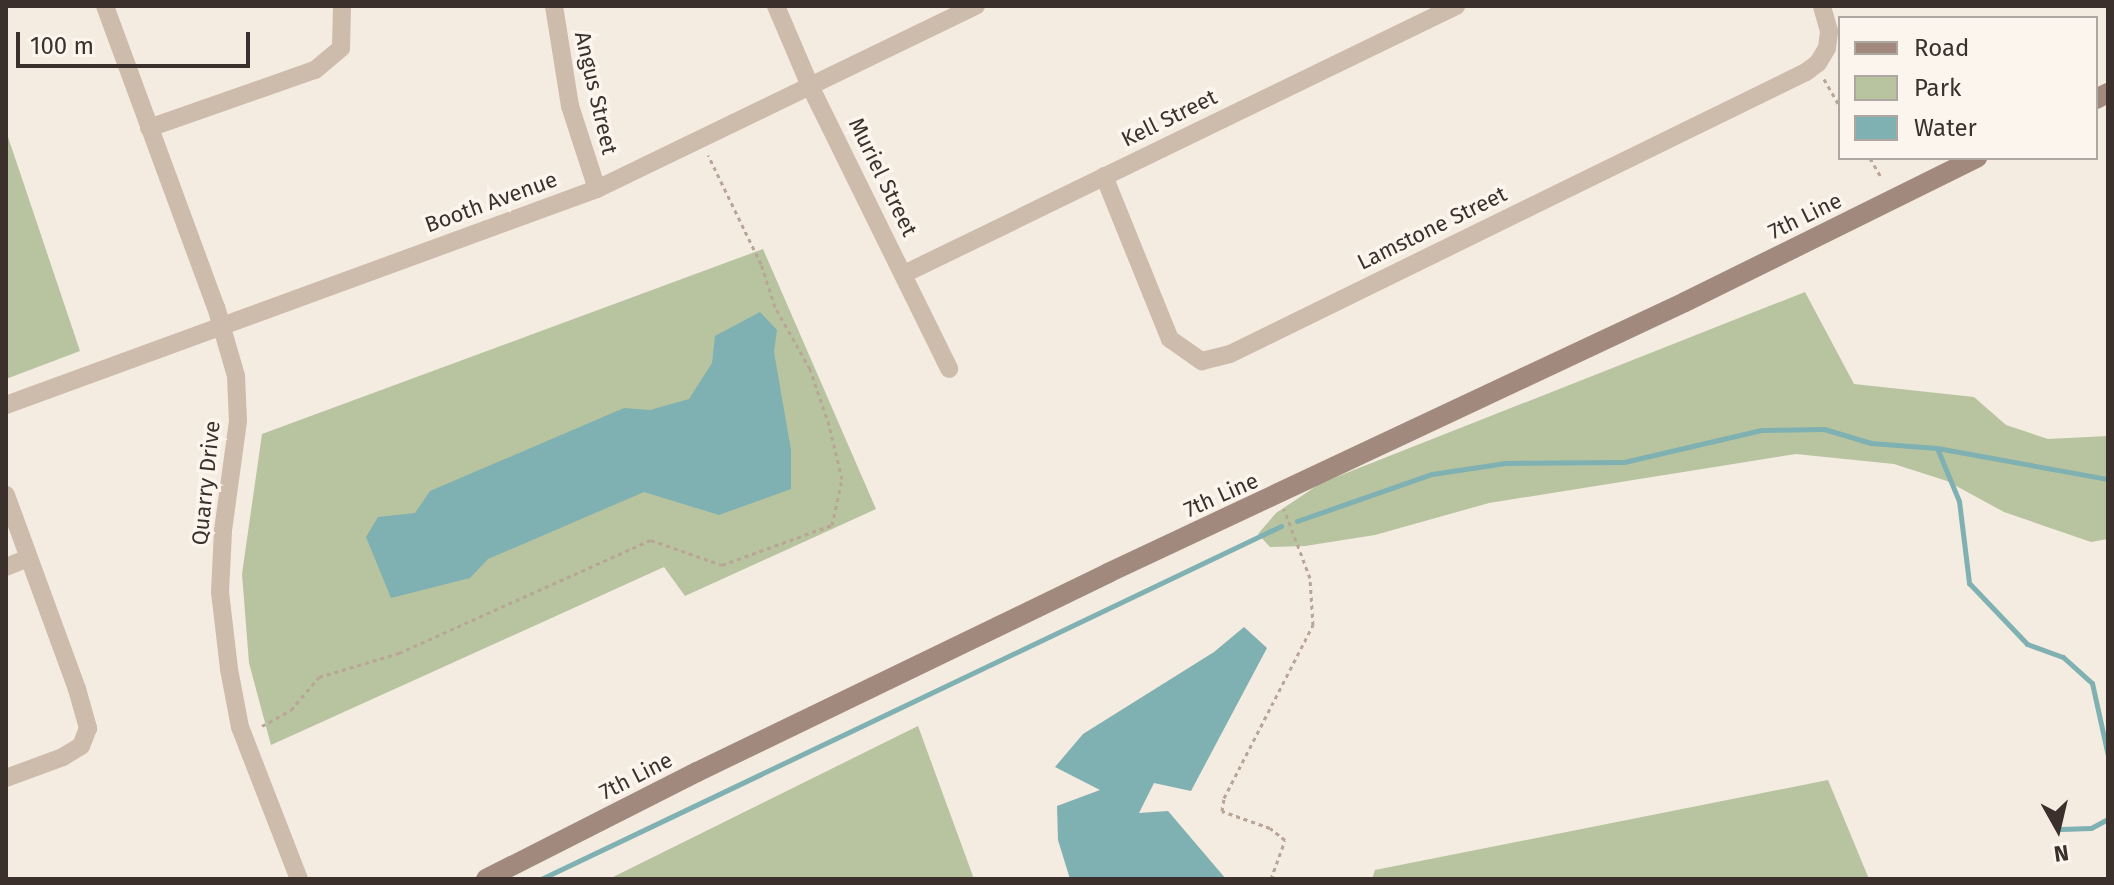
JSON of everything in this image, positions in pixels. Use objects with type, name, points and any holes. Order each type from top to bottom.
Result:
[{"type":"street","name":"Quarry Drive","points":[[105,6],[221,326],[236,376],[238,421],[223,531],[220,592],[229,669],[240,727],[299,879]]},
{"type":"street","points":[[149,128],[315,70],[341,48],[342,6]]},
{"type":"street","name":"Angus Street","points":[[554,6],[570,106],[597,189]]},
{"type":"street","name":"Muriel Street","points":[[776,6],[811,88],[949,369]]},
{"type":"street","name":"Booth Avenue","points":[[6,405],[597,189],[976,6]]},
{"type":"street","name":"Kell Street","points":[[904,274],[1456,6]]},
{"type":"street","name":"Lamstone Street","points":[[1104,176],[1170,339],[1202,361],[1230,354],[1806,72],[1818,63],[1827,48],[1829,31],[1822,6]]},
{"type":"street","name":"7th Line","points":[[486,879],[697,772],[1108,573],[1279,495],[1413,427],[1685,302],[1973,160]]},
{"type":"street","points":[[6,495],[77,689],[88,728],[81,746],[63,757],[6,778]]},
{"type":"street","points":[[6,567],[28,558]]},
{"type":"path","points":[[1822,77],[1838,104]]},
{"type":"path","points":[[262,726],[291,710],[319,677],[399,653],[651,540],[722,565],[832,525],[842,479],[829,425],[810,369],[775,307],[761,264],[707,152]]},
{"type":"path","points":[[1871,160],[1881,177]]},
{"type":"path","points":[[1271,879],[1285,840],[1270,828],[1222,811],[1224,798],[1313,625],[1310,578],[1279,495]]},
{"type":"green space","points":[[6,131],[80,351],[6,379]]},
{"type":"green space","points":[[763,249],[876,509],[685,596],[664,567],[271,745],[249,663],[242,574],[262,434]]},
{"type":"green space","points":[[1805,292],[1854,384],[1974,397],[2006,425],[2048,439],[2108,436],[2108,539],[2091,542],[2004,512],[1947,481],[1894,464],[1796,454],[1489,503],[1375,535],[1305,546],[1270,547],[1258,534],[1276,513],[1321,483]]},
{"type":"green space","points":[[918,726],[974,879],[609,879]]},
{"type":"green space","points":[[1828,780],[1869,879],[1372,879],[1375,870]]},
{"type":"water","points":[[760,312],[777,330],[774,352],[791,450],[791,489],[719,515],[644,492],[488,559],[470,578],[391,598],[366,537],[378,517],[415,513],[430,491],[624,408],[650,410],[689,399],[712,363],[715,336]]},
{"type":"water","points":[[1244,627],[1267,648],[1191,791],[1154,783],[1139,813],[1168,811],[1226,879],[1070,879],[1058,840],[1057,806],[1100,790],[1055,767],[1083,734],[1214,652]]},
{"type":"waterway","points":[[1297,521],[1432,474],[1505,463],[1624,462],[1761,430],[1824,429],[1871,443],[1937,448],[2108,479]]},
{"type":"waterway","points":[[1937,448],[1959,501],[1969,583],[2027,644],[2063,657],[2092,683],[2108,756]]},
{"type":"waterway","points":[[541,879],[1281,526]]},
{"type":"waterway","points":[[2061,829],[2091,828],[2108,819]]}]
